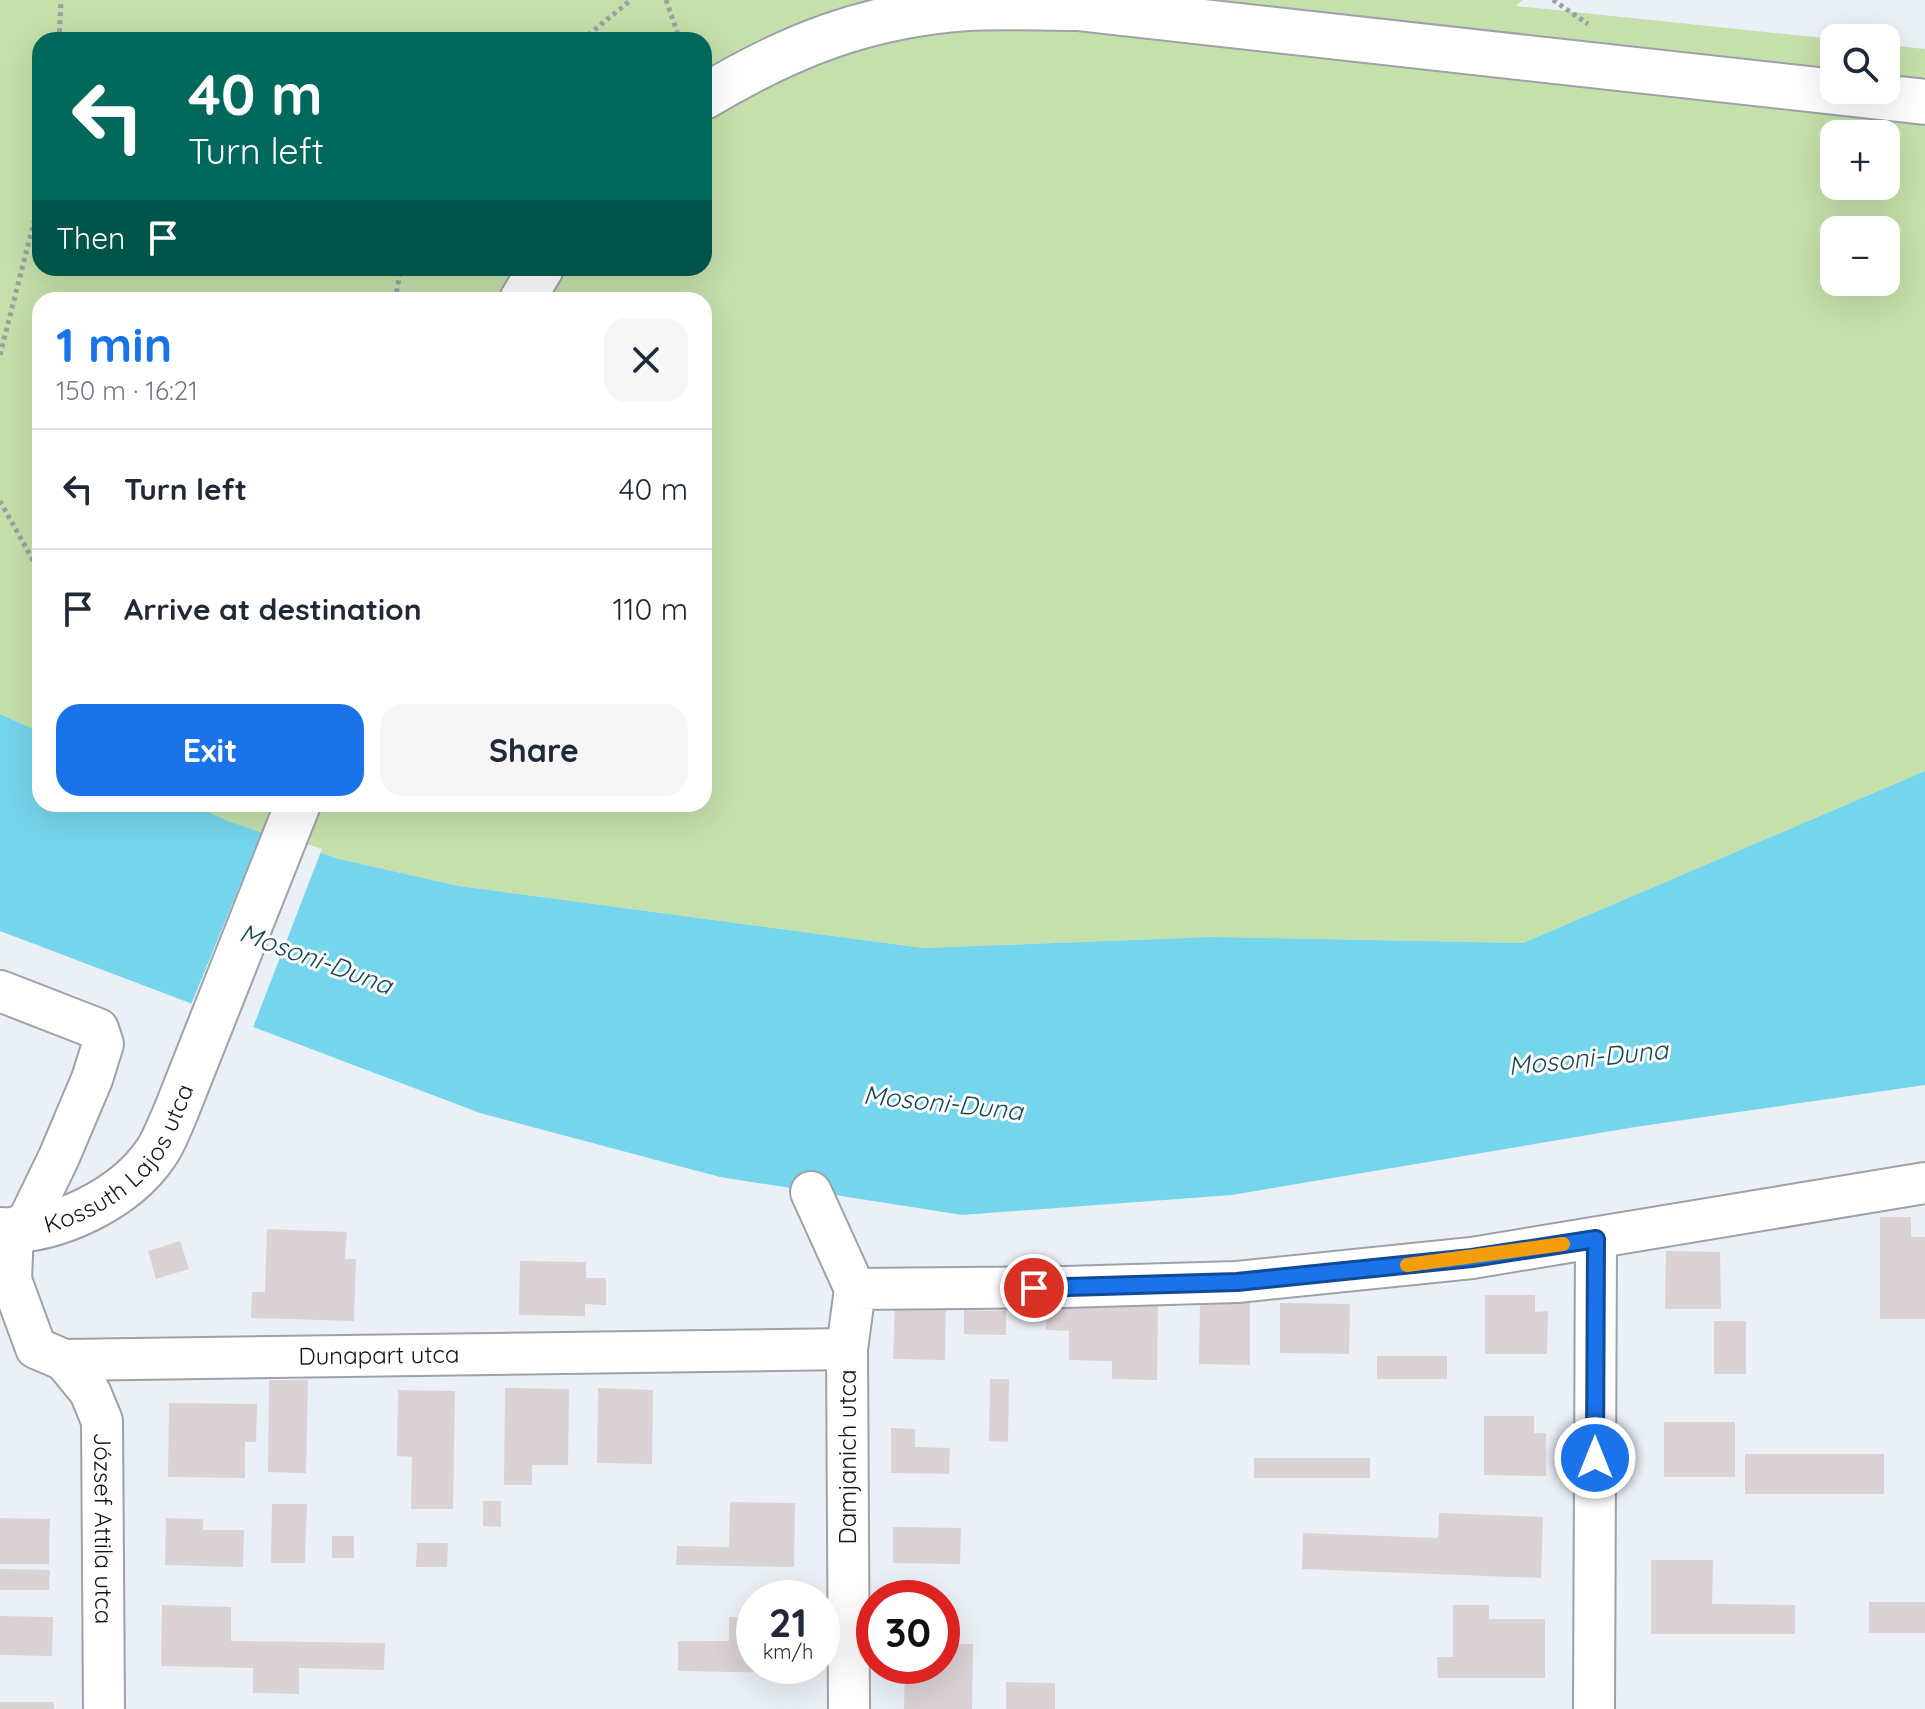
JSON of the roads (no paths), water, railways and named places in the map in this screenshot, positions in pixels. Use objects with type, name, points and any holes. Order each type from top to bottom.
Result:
[{"type":"main road","points":[[712,93],[789,50],[823,37],[915,14],[984,8],[1077,8],[1925,102]]},
{"type":"main road","name":"Kossuth Lajos utca","points":[[6,1230],[73,1218],[124,1189],[157,1152],[295,812]]},
{"type":"street","points":[[0,991],[98,1029],[103,1044],[92,1079],[29,1219],[6,1230],[11,1280],[36,1348],[64,1360]]},
{"type":"street","points":[[811,1192],[855,1289],[1237,1282],[1472,1258],[1925,1183]]},
{"type":"street","points":[[1594,1709],[1596,1239]]},
{"type":"street","name":"Damjanich utca","points":[[849,1709],[847,1349],[855,1289]]},
{"type":"street","name":"Dunapart utca","points":[[64,1360],[847,1349]]},
{"type":"street","name":"József Attila utca","points":[[64,1360],[90,1392],[102,1421],[104,1709]]},
{"type":"water","name":"Mosoni-Duna","points":[[0,714],[32,728],[32,812],[208,812],[339,859],[459,886],[923,948],[1212,937],[1523,943],[1925,771],[1925,1085],[1635,1127],[1232,1195],[962,1215],[720,1177],[480,1113],[0,931]]}]
